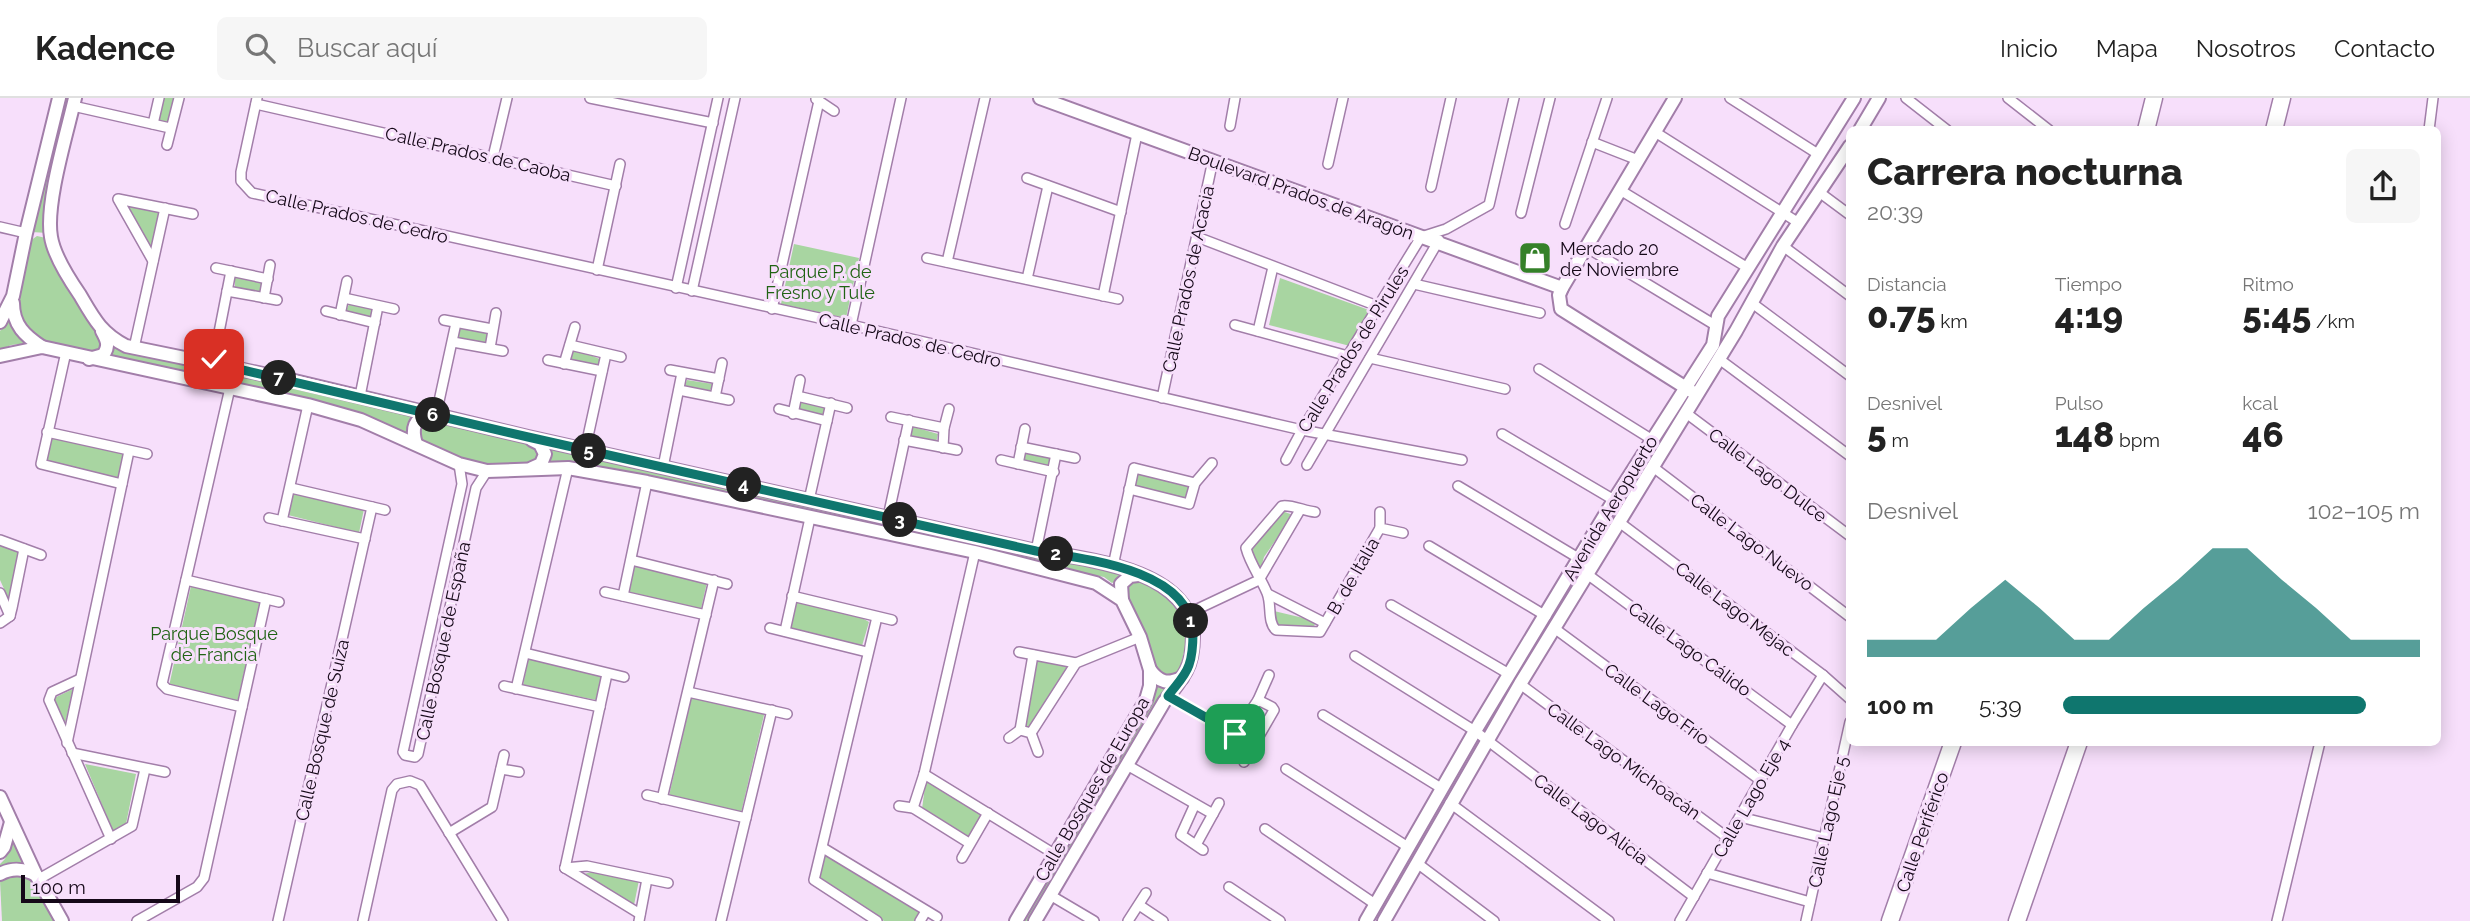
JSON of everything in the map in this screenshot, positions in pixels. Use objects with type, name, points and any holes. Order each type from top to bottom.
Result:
[{"type":"highway","points":[[2147,126],[2154,98]]},
{"type":"highway","points":[[2275,126],[2282,98]]},
{"type":"highway","name":"Calle Periférico","points":[[1890,921],[1952,746]]},
{"type":"highway","points":[[2017,921],[2077,746]]},
{"type":"street","points":[[42,347],[19,328],[13,316],[13,296],[60,98]]},
{"type":"street","points":[[153,124],[159,98]]},
{"type":"street","points":[[167,145],[179,98]]},
{"type":"street","points":[[493,157],[507,98]]},
{"type":"street","points":[[590,98],[635,103],[713,122]]},
{"type":"street","points":[[676,288],[718,98]]},
{"type":"street","points":[[692,290],[735,98]]},
{"type":"street","points":[[851,325],[901,98]]},
{"type":"street","points":[[947,262],[985,98]]},
{"type":"street","name":"Boulevard Prados de Aragón","points":[[1040,98],[1562,288]]},
{"type":"street","points":[[1230,126],[1235,98]]},
{"type":"street","points":[[1328,164],[1343,98]]},
{"type":"street","points":[[1431,187],[1451,98]]},
{"type":"street","points":[[1421,237],[1446,229],[1489,205],[1514,98]]},
{"type":"street","points":[[1521,213],[1550,98]]},
{"type":"street","points":[[1565,224],[1607,98]]},
{"type":"street","points":[[1675,98],[1559,295],[1561,309],[1697,395]]},
{"type":"street","points":[[1730,98],[1818,154]]},
{"type":"street","name":"Avenida Aeropuerto","points":[[1366,921],[1509,674],[1651,439],[1713,345],[1718,316],[1854,98]]},
{"type":"street","points":[[1862,126],[1879,98]]},
{"type":"street","points":[[1906,98],[1942,126]]},
{"type":"street","points":[[2008,98],[2044,126]]},
{"type":"street","points":[[2430,126],[2433,98]]},
{"type":"street","points":[[772,309],[817,99],[834,111]]},
{"type":"street","name":"Calle Prados de Caoba","points":[[256,101],[616,186]]},
{"type":"street","name":"Calle Prados de Cedro","points":[[256,101],[241,172],[241,181],[252,193],[851,325],[1302,430],[1462,460]]},
{"type":"street","points":[[89,359],[103,355],[107,339],[74,286],[51,237],[51,209],[74,102],[170,128]]},
{"type":"street","points":[[1655,132],[1799,223]]},
{"type":"street","points":[[1103,296],[1138,134]]},
{"type":"street","points":[[1592,142],[1638,160]]},
{"type":"street","name":"Avenida Aeropuerto","points":[[1384,921],[1520,684],[1719,359],[1783,246],[1846,152]]},
{"type":"street","name":"Calle Prados de Acacia","points":[[1162,398],[1213,160]]},
{"type":"street","points":[[597,270],[621,164]]},
{"type":"street","points":[[1027,178],[1121,212]]},
{"type":"street","points":[[1027,279],[1048,186]]},
{"type":"street","points":[[1620,190],[1748,268]]},
{"type":"street","points":[[1819,192],[1846,212]]},
{"type":"street","points":[[153,261],[117,200],[120,198],[193,214]]},
{"type":"street","points":[[134,348],[165,208]]},
{"type":"street","points":[[0,227],[51,237]]},
{"type":"street","name":"Calle Prados de Pirules","points":[[1307,465],[1446,229]]},
{"type":"street","points":[[1197,237],[1380,307]]},
{"type":"street","name":"Calle Prados de Pirules","points":[[1286,460],[1421,237]]},
{"type":"street","points":[[1783,246],[1846,293]]},
{"type":"street","points":[[1586,247],[1715,325]]},
{"type":"street","points":[[927,258],[1118,299]]},
{"type":"street","points":[[264,298],[270,265]]},
{"type":"street","points":[[1258,331],[1273,267]]},
{"type":"street","points":[[216,268],[268,279]]},
{"type":"street","points":[[213,363],[230,271]]},
{"type":"street","points":[[340,315],[347,281]]},
{"type":"street","points":[[1414,284],[1540,313]]},
{"type":"street","points":[[227,291],[277,300]]},
{"type":"street","points":[[0,322],[13,296]]},
{"type":"street","points":[[344,298],[394,309]]},
{"type":"street","points":[[1752,303],[1846,373]]},
{"type":"street","points":[[360,396],[379,306]]},
{"type":"street","points":[[326,311],[375,323]]},
{"type":"street","points":[[490,348],[496,313]]},
{"type":"street","points":[[444,320],[492,329]]},
{"type":"street","points":[[433,415],[456,323]]},
{"type":"street","points":[[1235,325],[1348,356]]},
{"type":"street","points":[[564,364],[575,327]]},
{"type":"street","points":[[100,329],[111,338],[134,348],[360,396],[528,437],[1036,551],[1087,559],[1142,575],[1166,586],[1179,598],[1189,613],[1259,580],[1300,510],[1315,512]]},
{"type":"street","points":[[453,342],[503,351]]},
{"type":"street","points":[[570,345],[621,357]]},
{"type":"street","points":[[0,356],[42,347],[65,352],[308,405],[361,420],[459,464],[487,471],[568,468],[648,482],[975,552],[1096,583],[1122,600]]},
{"type":"street","points":[[65,352],[41,460],[43,466],[122,484]]},
{"type":"street","points":[[585,450],[606,354]]},
{"type":"street","points":[[1370,358],[1505,389]]},
{"type":"street","points":[[1719,359],[1846,453]]},
{"type":"street","points":[[548,360],[602,371]]},
{"type":"street","points":[[715,397],[722,363]]},
{"type":"street","points":[[1539,369],[1651,439]]},
{"type":"street","points":[[670,370],[719,379]]},
{"type":"street","points":[[663,467],[682,373]]},
{"type":"street","points":[[793,414],[800,380]]},
{"type":"street","points":[[230,388],[163,687],[242,707]]},
{"type":"street","points":[[679,390],[729,400]]},
{"type":"street","points":[[797,396],[847,408]]},
{"type":"street","points":[[809,500],[831,403]]},
{"type":"street","points":[[282,521],[308,405]]},
{"type":"street","points":[[779,409],[827,421]]},
{"type":"street","points":[[943,447],[949,409]]},
{"type":"street","name":"Calle Lago Dulce","points":[[1686,413],[1846,534]]},
{"type":"street","points":[[416,443],[413,427],[416,421],[433,415]]},
{"type":"street","points":[[891,417],[944,428]]},
{"type":"street","points":[[888,517],[909,420]]},
{"type":"street","points":[[1018,464],[1025,429]]},
{"type":"street","points":[[47,432],[147,454]]},
{"type":"street","points":[[1502,434],[1614,500]]},
{"type":"street","points":[[528,437],[540,444],[545,454],[541,464],[529,470]]},
{"type":"street","points":[[904,440],[957,450]]},
{"type":"street","points":[[1021,447],[1075,458]]},
{"type":"street","points":[[67,743],[130,451]]},
{"type":"street","points":[[1036,551],[1056,454]]},
{"type":"street","points":[[1001,460],[1054,472]]},
{"type":"street","points":[[1129,489],[1187,504],[1195,483],[1212,463]]},
{"type":"street","name":"Calle Bosque de España","points":[[459,464],[462,484],[403,752],[405,755],[415,757],[418,754],[476,488],[487,471]]},
{"type":"street","name":"Calle Lago Nuevo","points":[[1653,467],[1846,614]]},
{"type":"street","points":[[516,689],[568,468]]},
{"type":"street","points":[[1113,566],[1133,470],[1135,468],[1195,483]]},
{"type":"street","points":[[623,596],[648,482]]},
{"type":"street","points":[[1458,486],[1580,559],[1587,574]]},
{"type":"street","points":[[291,488],[385,510]]},
{"type":"street","name":"B. de Italia","points":[[1300,510],[1282,506],[1246,550],[1268,594],[1272,626],[1275,629],[1317,633],[1380,528],[1380,512]]},
{"type":"street","name":"Calle Bosque de Suiza","points":[[278,921],[372,507]]},
{"type":"street","points":[[785,631],[810,518]]},
{"type":"street","points":[[269,519],[365,539]]},
{"type":"street","name":"Calle Lago Mejac","points":[[1619,522],[1823,675],[1846,695]]},
{"type":"street","name":"B. de Italia","points":[[1380,528],[1403,533]]},
{"type":"street","points":[[0,540],[41,555]]},
{"type":"street","points":[[1429,546],[1546,615]]},
{"type":"street","points":[[0,623],[10,616],[24,549]]},
{"type":"street","points":[[913,808],[975,552]]},
{"type":"street","points":[[631,560],[727,584]]},
{"type":"street","name":"Calle Lago Cálido","points":[[1587,574],[1792,725]]},
{"type":"street","points":[[1122,600],[1120,591],[1124,579],[1142,575]]},
{"type":"street","points":[[186,580],[279,602]]},
{"type":"street","points":[[663,799],[714,580]]},
{"type":"street","points":[[605,592],[706,615]]},
{"type":"street","points":[[0,593],[10,616]]},
{"type":"street","name":"B. de Italia","points":[[1268,594],[1325,623]]},
{"type":"street","points":[[792,596],[892,620]]},
{"type":"street","points":[[137,921],[203,882],[265,599]]},
{"type":"street","name":"Calle Bosques de Europa","points":[[1016,921],[1146,700],[1150,686],[1150,670],[1140,636],[1122,600]]},
{"type":"street","points":[[1391,605],[1509,674]]},
{"type":"street","name":"Calle Bosques de Europa","points":[[1035,921],[1168,696],[1191,662],[1192,624],[1189,613]]},
{"type":"street","points":[[877,617],[815,882],[877,921]]},
{"type":"street","points":[[770,628],[867,652]]},
{"type":"street","name":"Calle Lago Frío","points":[[1554,628],[1760,780]]},
{"type":"street","points":[[1019,652],[1076,663],[1140,636]]},
{"type":"street","points":[[525,653],[624,677]]},
{"type":"street","points":[[1009,738],[1020,730],[1033,655]]},
{"type":"street","name":"Calle Lago Alicia","points":[[1356,656],[1475,731],[1694,898]]},
{"type":"street","points":[[1031,733],[1076,663]]},
{"type":"street","points":[[1150,670],[1158,680],[1165,682],[1182,678]]},
{"type":"street","points":[[565,868],[607,674]]},
{"type":"street","points":[[1235,734],[1258,700],[1269,675]]},
{"type":"street","name":"Calle Lago Eje 4","points":[[1680,921],[1823,675]]},
{"type":"street","points":[[80,679],[52,692],[49,703],[111,839]]},
{"type":"street","name":"Calle Lago Michoacán","points":[[1520,684],[1728,838]]},
{"type":"street","points":[[504,686],[600,708]]},
{"type":"street","points":[[688,692],[788,714]]},
{"type":"street","points":[[1168,696],[1254,746]]},
{"type":"street","points":[[1244,762],[1274,709],[1258,700]]},
{"type":"street","points":[[723,920],[772,710]]},
{"type":"street","points":[[1323,715],[1441,788]]},
{"type":"street","points":[[1020,730],[1031,733]]},
{"type":"street","points":[[1031,733],[1038,752]]},
{"type":"street","name":"Calle Lago Eje 5","points":[[1805,921],[1846,740]]},
{"type":"street","points":[[2277,921],[2319,746]]},
{"type":"street","points":[[72,753],[165,772]]},
{"type":"street","points":[[449,833],[491,809],[504,755]]},
{"type":"street","points":[[1127,765],[1213,814]]},
{"type":"street","points":[[0,874],[14,869],[38,877],[111,839],[133,824],[145,768]]},
{"type":"street","points":[[1286,768],[1408,847]]},
{"type":"street","points":[[501,769],[519,772]]},
{"type":"street","points":[[923,774],[1056,855]]},
{"type":"street","points":[[363,921],[392,790],[403,781],[420,785],[503,921]]},
{"type":"street","points":[[648,795],[746,818]]},
{"type":"street","points":[[0,797],[62,921]]},
{"type":"street","points":[[1195,804],[1181,835],[1200,846],[1219,803]]},
{"type":"street","points":[[1450,803],[1609,921]]},
{"type":"street","points":[[899,806],[913,808],[969,843]]},
{"type":"street","points":[[962,858],[988,813]]},
{"type":"street","points":[[1740,817],[1824,838]]},
{"type":"street","points":[[0,852],[11,822]]},
{"type":"street","points":[[1265,829],[1375,904]]},
{"type":"street","points":[[823,848],[937,917]]},
{"type":"street","points":[[1417,863],[1494,921]]},
{"type":"street","points":[[565,868],[587,866],[667,883]]},
{"type":"street","points":[[565,868],[639,917],[647,879]]},
{"type":"street","points":[[1707,873],[1810,902]]},
{"type":"street","points":[[1229,887],[1280,921]]},
{"type":"street","points":[[1128,921],[1146,893]]},
{"type":"street","points":[[1050,895],[1094,921]]},
{"type":"street","points":[[1139,905],[1152,918],[1164,921]]},
{"type":"street","points":[[920,921],[926,911]]},
{"type":"green space","points":[[63,98],[72,98],[48,233],[31,232]]},
{"type":"green space","points":[[162,98],[176,98],[169,122],[157,120]]},
{"type":"green space","points":[[122,201],[163,210],[151,250]]},
{"type":"green space","points":[[37,236],[46,238],[77,300],[103,339],[103,348],[89,355],[43,341],[33,335],[17,318],[15,300],[18,284],[30,241]]},
{"type":"green space","name":"Parque P. de Fresno y Tule","points":[[794,244],[859,258],[846,318],[781,304]]},
{"type":"green space","points":[[235,275],[263,280],[262,294],[235,289]]},
{"type":"green space","points":[[1280,278],[1369,310],[1350,346],[1269,325]]},
{"type":"green space","points":[[349,304],[374,308],[371,320],[345,313]]},
{"type":"green space","points":[[10,319],[29,343],[11,345],[0,350],[0,331]]},
{"type":"green space","points":[[460,326],[480,329],[487,334],[486,344],[458,339]]},
{"type":"green space","points":[[110,340],[420,413],[407,426],[408,435],[392,426],[358,414],[107,357]]},
{"type":"green space","points":[[581,351],[602,360],[601,364],[597,368],[570,360],[572,352]]},
{"type":"green space","points":[[687,380],[713,384],[713,387],[708,392],[684,388]]},
{"type":"green space","points":[[799,400],[826,406],[824,416],[796,411]]},
{"type":"green space","points":[[429,421],[447,423],[538,447],[538,461],[531,465],[476,464],[421,440],[417,433],[420,426]]},
{"type":"green space","points":[[911,426],[938,434],[936,443],[910,438]]},
{"type":"green space","points":[[47,432],[129,451],[122,484],[41,464]]},
{"type":"green space","points":[[548,444],[1114,570],[1119,574],[1118,580],[1112,583],[1104,577],[548,465]]},
{"type":"green space","points":[[1025,450],[1052,456],[1050,469],[1023,462]]},
{"type":"green space","points":[[1136,472],[1189,485],[1185,500],[1133,487]]},
{"type":"green space","points":[[294,493],[364,509],[359,533],[288,515]]},
{"type":"green space","points":[[1282,511],[1293,515],[1264,557],[1260,572],[1251,547]]},
{"type":"green space","points":[[0,545],[20,551],[10,602],[0,580]]},
{"type":"green space","points":[[635,564],[707,582],[701,609],[627,593]]},
{"type":"green space","points":[[1134,581],[1144,582],[1162,591],[1182,615],[1187,639],[1182,663],[1178,671],[1170,677],[1159,674],[1124,598],[1126,587]]},
{"type":"green space","name":"Parque Bosque de Francia","points":[[191,586],[260,601],[237,703],[169,686]]},
{"type":"green space","points":[[797,599],[852,612],[869,622],[862,646],[793,631],[789,627]]},
{"type":"green space","points":[[1274,611],[1316,621],[1312,632],[1277,628]]},
{"type":"green space","points":[[529,656],[602,674],[596,700],[523,685]]},
{"type":"green space","points":[[1035,659],[1068,665],[1032,727],[1024,725]]},
{"type":"green space","points":[[1153,681],[1174,686],[1030,921],[1019,921]]},
{"type":"green space","points":[[73,689],[64,728],[52,699]]},
{"type":"green space","points":[[692,695],[765,711],[741,813],[669,796]]},
{"type":"green space","points":[[85,764],[136,774],[126,824],[113,831]]},
{"type":"green space","points":[[926,779],[983,815],[969,838],[922,809]]},
{"type":"green space","points":[[13,840],[25,867],[16,863],[0,869],[0,864]]},
{"type":"green space","points":[[826,854],[922,913],[917,921],[884,921],[822,885],[818,875]]},
{"type":"green space","points":[[595,871],[639,880],[634,905],[584,874]]},
{"type":"green space","points":[[18,873],[32,880],[56,921],[2,921],[0,881]]},
{"type":"place","name":"Mercado 20 de Noviembre","points":[[1535,258]]},
{"type":"route","points":[[214,359],[213,363],[452,420],[1036,551],[1087,559],[1142,575],[1166,586],[1179,598],[1188,610],[1192,624],[1191,662],[1168,696],[1235,734]]}]
